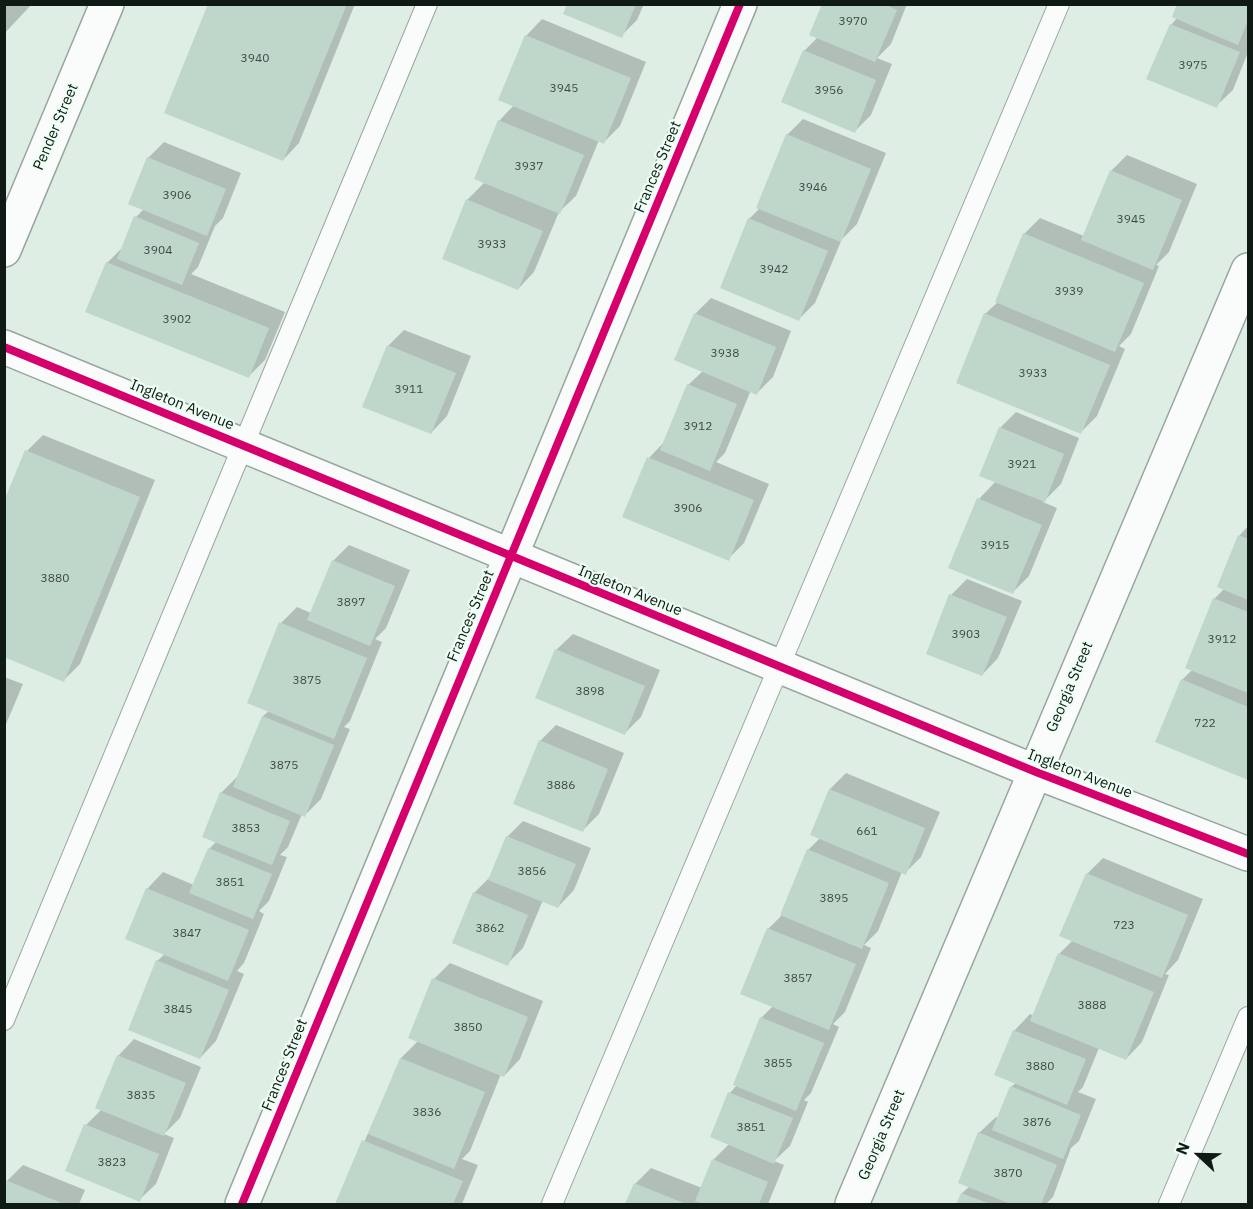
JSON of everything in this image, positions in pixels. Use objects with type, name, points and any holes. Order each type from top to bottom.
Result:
[{"type":"street","name":"Pender Street","points":[[4,250],[107,4]]},
{"type":"street","name":"Frances Street","points":[[242,1204],[740,4]]},
{"type":"street","name":"Georgia Street","points":[[852,1204],[1248,270]]},
{"type":"street","name":"Ingleton Avenue","points":[[4,347],[1036,772],[1248,854]]},
{"type":"lane","points":[[4,1020],[428,4]]},
{"type":"lane","points":[[552,1204],[1059,4]]},
{"type":"lane","points":[[1169,1204],[1248,1017]]},
{"type":"building","points":[[208,4],[347,4],[283,161],[164,113]]},
{"type":"building","points":[[567,4],[636,4],[622,38],[563,14]]},
{"type":"building","points":[[822,4],[884,4],[897,10],[875,62],[809,35]]},
{"type":"building","points":[[1177,4],[1248,4],[1248,20],[1238,45],[1172,17]]},
{"type":"building","points":[[1170,24],[1240,52],[1217,108],[1146,79]]},
{"type":"building","points":[[525,35],[631,78],[604,144],[498,100]]},
{"type":"building","points":[[803,50],[876,80],[855,133],[781,102]]},
{"type":"building","points":[[498,120],[584,155],[560,214],[474,179]]},
{"type":"building","points":[[786,134],[871,169],[841,242],[756,208]]},
{"type":"building","points":[[147,157],[226,189],[207,236],[128,204]]},
{"type":"building","points":[[1110,170],[1182,200],[1153,270],[1081,240]]},
{"type":"building","points":[[466,199],[543,231],[518,290],[442,259]]},
{"type":"building","points":[[134,216],[199,243],[182,285],[117,259]]},
{"type":"building","points":[[748,218],[828,251],[799,321],[720,288]]},
{"type":"building","points":[[1023,233],[1144,283],[1115,352],[995,302]]},
{"type":"building","points":[[106,262],[269,328],[249,378],[85,312]]},
{"type":"building","points":[[694,313],[776,347],[757,395],[674,360]]},
{"type":"building","points":[[984,313],[1110,365],[1081,434],[956,383]]},
{"type":"building","points":[[387,345],[456,373],[431,434],[362,407]]},
{"type":"building","points":[[687,384],[737,404],[710,471],[660,450]]},
{"type":"building","points":[[999,427],[1064,454],[1045,502],[979,476]]},
{"type":"building","points":[[25,450],[140,497],[64,682],[4,657],[4,501]]},
{"type":"building","points":[[647,457],[754,500],[729,561],[622,517]]},
{"type":"building","points":[[977,498],[1042,525],[1013,594],[948,568]]},
{"type":"building","points":[[1238,535],[1248,539],[1248,600],[1217,587]]},
{"type":"building","points":[[332,560],[395,586],[370,646],[307,620]]},
{"type":"building","points":[[949,594],[1007,617],[982,676],[926,654]]},
{"type":"building","points":[[1213,598],[1248,612],[1248,693],[1185,668]]},
{"type":"building","points":[[279,622],[367,658],[334,739],[247,703]]},
{"type":"building","points":[[555,649],[645,686],[625,735],[535,698]]},
{"type":"building","points":[[1181,679],[1248,707],[1248,780],[1155,742]]},
{"type":"building","points":[[262,716],[334,745],[305,817],[233,787]]},
{"type":"building","points":[[539,740],[608,769],[583,832],[513,804]]},
{"type":"building","points":[[829,789],[925,828],[906,875],[810,835]]},
{"type":"building","points":[[220,792],[290,821],[272,865],[202,837]]},
{"type":"building","points":[[506,836],[576,864],[558,908],[488,880]]},
{"type":"building","points":[[208,848],[272,874],[253,919],[189,893]]},
{"type":"building","points":[[807,849],[889,883],[862,949],[780,915]]},
{"type":"building","points":[[1086,873],[1188,915],[1162,978],[1059,936]]},
{"type":"building","points":[[146,888],[249,930],[228,981],[125,939]]},
{"type":"building","points":[[473,892],[528,915],[508,966],[452,943]]},
{"type":"building","points":[[767,928],[856,964],[829,1030],[740,994]]},
{"type":"building","points":[[1058,953],[1154,992],[1126,1060],[1030,1021]]},
{"type":"building","points":[[156,960],[229,990],[200,1059],[128,1030]]},
{"type":"building","points":[[432,978],[528,1017],[504,1077],[408,1038]]},
{"type":"building","points":[[760,1017],[824,1043],[796,1111],[733,1085]]},
{"type":"building","points":[[1013,1030],[1086,1059],[1067,1105],[994,1075]]},
{"type":"building","points":[[117,1055],[186,1083],[164,1136],[95,1108]]},
{"type":"building","points":[[400,1058],[485,1092],[454,1169],[368,1134]]},
{"type":"building","points":[[1010,1086],[1081,1115],[1063,1159],[992,1130]]},
{"type":"building","points":[[728,1092],[793,1118],[774,1164],[710,1137]]},
{"type":"building","points":[[84,1124],[159,1154],[140,1202],[65,1171]]},
{"type":"building","points":[[978,1132],[1057,1165],[1041,1204],[1011,1204],[958,1183]]},
{"type":"building","points":[[362,1140],[463,1181],[453,1204],[335,1204]]},
{"type":"building","points":[[712,1159],[768,1182],[759,1204],[704,1204],[695,1201]]},
{"type":"building","points":[[5,1180],[64,1204],[4,1204]]},
{"type":"building","points":[[634,1183],[686,1204],[625,1204]]},
{"type":"building","points":[[961,1193],[990,1204],[956,1204]]},
{"type":"cycle path","points":[[242,1204],[740,4]]},
{"type":"cycle path","points":[[4,347],[1036,772],[1248,854]]}]
